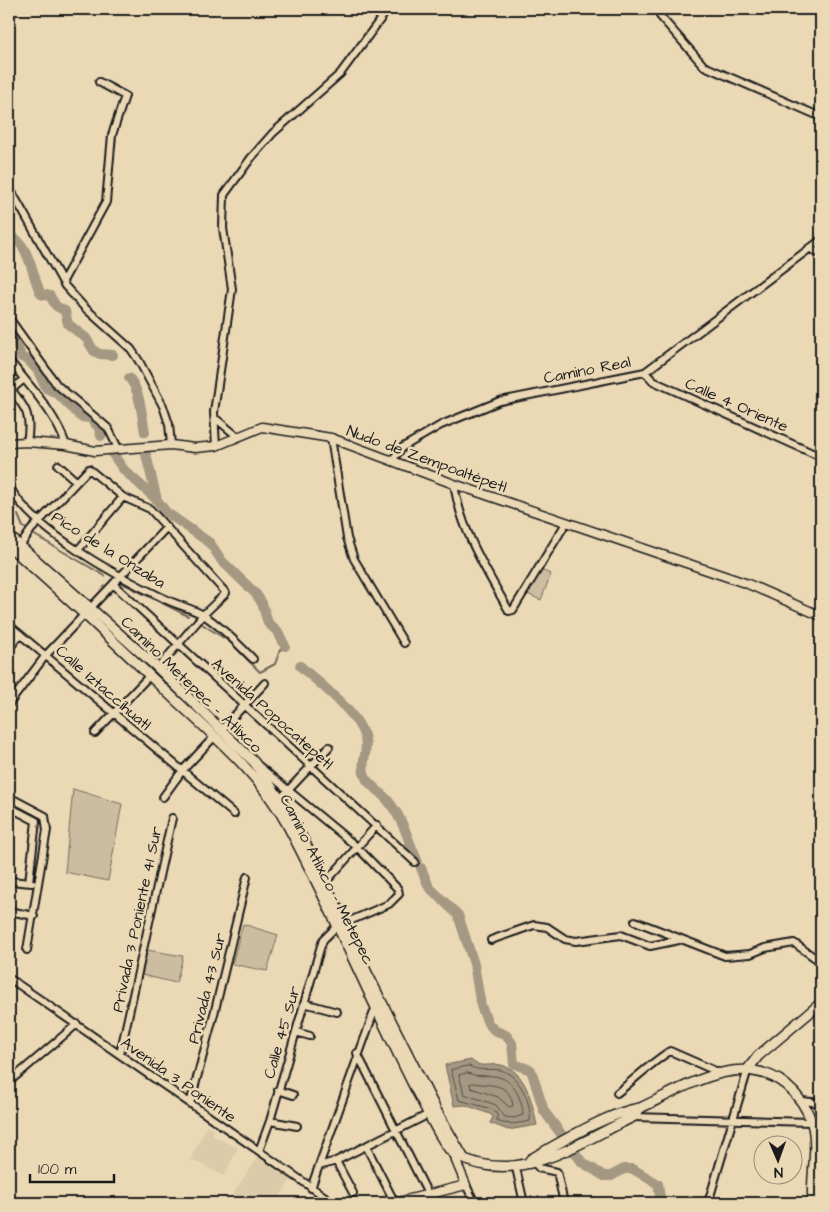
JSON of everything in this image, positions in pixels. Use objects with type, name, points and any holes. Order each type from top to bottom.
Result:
[{"type":"main road","name":"Camino Metepec - Atlixco","points":[[9,536],[15,548],[88,612],[158,668],[218,733],[254,762],[280,799],[303,839],[402,1052],[432,1112],[458,1152]]},
{"type":"main road","name":"Camino Atlixco - Metepec","points":[[88,612],[150,674],[218,733],[253,774],[272,800],[344,924],[375,1009],[402,1052]]},
{"type":"main road","points":[[748,1070],[758,1056],[821,1003]]},
{"type":"main road","points":[[458,1152],[494,1167],[516,1168],[640,1108],[720,1073],[748,1070],[760,1071],[777,1078],[802,1101],[811,1122],[818,1148],[813,1203]]},
{"type":"street","points":[[216,446],[215,418],[232,289],[223,228],[224,195],[251,158],[273,133],[340,74],[388,9]]},
{"type":"street","points":[[660,9],[660,16],[704,66],[821,117]]},
{"type":"street","points":[[62,281],[106,202],[112,135],[125,96],[99,82]]},
{"type":"street","points":[[9,188],[62,281],[84,306],[130,349],[139,361],[163,406],[169,424],[171,445]]},
{"type":"street","name":"Camino Real","points":[[392,460],[403,447],[441,425],[500,400],[645,372],[821,240]]},
{"type":"street","points":[[809,248],[821,254]]},
{"type":"street","points":[[9,318],[57,385],[108,428],[118,448]]},
{"type":"street","points":[[9,360],[41,399],[60,428],[66,445]]},
{"type":"street","name":"Calle 4 Oriente","points":[[645,372],[652,382],[821,456]]},
{"type":"street","points":[[24,379],[10,388],[28,416],[30,423],[27,442]]},
{"type":"street","points":[[215,418],[237,436]]},
{"type":"street","name":"Nudo de Zempoaltépetl","points":[[9,443],[27,442],[66,445],[95,451],[171,445],[195,448],[216,446],[262,427],[331,438],[454,484],[748,584],[821,616]]},
{"type":"street","points":[[331,438],[346,538],[354,559],[404,643]]},
{"type":"street","points":[[58,465],[76,481]]},
{"type":"street","points":[[15,548],[38,521],[89,469],[123,497],[150,509],[226,593],[203,615],[158,668]]},
{"type":"street","points":[[454,484],[457,502],[472,546],[509,610],[513,610],[566,523]]},
{"type":"street","name":"Pico de la Onzaba","points":[[9,485],[14,497],[38,521],[78,550],[165,600],[203,615],[227,633],[253,659]]},
{"type":"street","points":[[78,550],[123,497]]},
{"type":"street","points":[[9,704],[46,655],[112,584],[122,577],[167,527]]},
{"type":"street","name":"Avenida Popocatepetl","points":[[112,584],[377,825],[415,862]]},
{"type":"street","name":"Calle Iztaccíhuatl","points":[[9,625],[234,814]]},
{"type":"street","points":[[9,649],[20,634]]},
{"type":"street","points":[[95,733],[150,674]]},
{"type":"street","points":[[162,797],[182,771],[265,683]]},
{"type":"street","points":[[280,799],[329,747]]},
{"type":"street","points":[[254,762],[357,847],[398,888],[399,894],[389,904],[344,924]]},
{"type":"street","points":[[9,797],[45,816],[47,830],[27,950]]},
{"type":"street","points":[[9,807],[36,821],[29,882]]},
{"type":"street","name":"Privada 3 Poniente 41 Sur","points":[[120,1054],[172,818]]},
{"type":"street","points":[[324,884],[377,825]]},
{"type":"street","name":"Privada 43 Sur","points":[[190,1104],[247,877]]},
{"type":"street","points":[[9,880],[39,884]]},
{"type":"street","points":[[9,912],[34,916]]},
{"type":"street","points":[[635,921],[725,956],[750,954],[765,948],[794,943],[821,962]]},
{"type":"street","name":"Calle 45 Sur","points":[[259,1151],[270,1121],[323,940],[344,924]]},
{"type":"street","points":[[491,940],[534,925],[548,927],[565,939],[576,941],[621,935],[650,946],[680,940]]},
{"type":"street","name":"Avenida 3 Poniente","points":[[9,978],[334,1203]]},
{"type":"street","points":[[304,1003],[338,1012]]},
{"type":"street","points":[[311,1188],[357,1053],[375,1009]]},
{"type":"street","points":[[9,1082],[77,1024]]},
{"type":"street","points":[[296,1032],[310,1036]]},
{"type":"street","points":[[617,1093],[638,1077],[654,1061],[670,1051],[720,1073]]},
{"type":"street","points":[[357,1053],[428,1194]]},
{"type":"street","points":[[708,1203],[748,1070]]},
{"type":"street","points":[[278,1090],[293,1095]]},
{"type":"street","points":[[802,1101],[821,1103]]},
{"type":"street","points":[[319,1166],[336,1161],[432,1112]]},
{"type":"street","points":[[630,1113],[732,1120],[811,1122]]},
{"type":"street","points":[[270,1121],[297,1126]]},
{"type":"street","points":[[366,1146],[394,1203],[466,1185]]},
{"type":"street","points":[[458,1152],[466,1185],[475,1203]]},
{"type":"street","points":[[336,1161],[353,1193]]},
{"type":"street","points":[[531,1162],[539,1168],[557,1172],[564,1203]]},
{"type":"street","points":[[516,1168],[524,1203]]},
{"type":"shaded area","points":[[538,569],[551,574],[541,600],[527,594]]},
{"type":"shaded area","points":[[73,789],[122,804],[108,881],[65,872]]},
{"type":"shaded area","points":[[243,924],[278,935],[267,971],[232,964]]},
{"type":"shaded area","points":[[147,950],[183,956],[176,983],[142,975]]},
{"type":"shaded area","points":[[207,1126],[214,1130],[212,1135],[238,1148],[224,1176],[190,1159]]},
{"type":"shaded area","points":[[258,1156],[292,1178],[276,1203],[247,1203],[233,1194]]},
{"type":"water","points":[[471,1060],[482,1065],[501,1065],[510,1068],[517,1074],[527,1089],[537,1125],[508,1130],[490,1123],[493,1117],[490,1114],[465,1105],[454,1106],[445,1065]]},
{"type":"waterway","points":[[9,235],[22,245],[30,261],[41,294],[50,296],[56,306],[65,311],[68,324],[86,338],[94,351],[100,354],[113,355]]},
{"type":"waterway","points":[[9,335],[15,339],[21,357],[28,360],[38,371],[46,388],[58,394],[81,417],[90,418],[99,428],[101,436]]},
{"type":"waterway","points":[[129,378],[136,389],[145,432]]},
{"type":"waterway","points":[[145,450],[157,500],[166,512],[210,543],[222,561],[256,594],[262,603],[268,623],[278,632],[285,646]]},
{"type":"waterway","points":[[112,453],[124,470],[157,500]]},
{"type":"waterway","points":[[18,515],[23,527],[28,530]]},
{"type":"waterway","points":[[31,533],[105,576]]},
{"type":"waterway","points":[[122,583],[188,616]]},
{"type":"waterway","points":[[202,624],[230,642],[260,672],[275,664],[280,650],[285,646]]},
{"type":"waterway","points":[[300,666],[338,700],[355,719],[366,744],[363,765],[364,775],[369,783],[387,799],[394,809],[402,823],[417,860]]},
{"type":"waterway","points":[[421,868],[429,887],[458,915],[474,964],[481,1006],[488,1023],[494,1030],[506,1035],[512,1043],[514,1064],[531,1070],[544,1111],[582,1162],[604,1176],[611,1176],[624,1169],[633,1169],[658,1184],[661,1203]]}]
